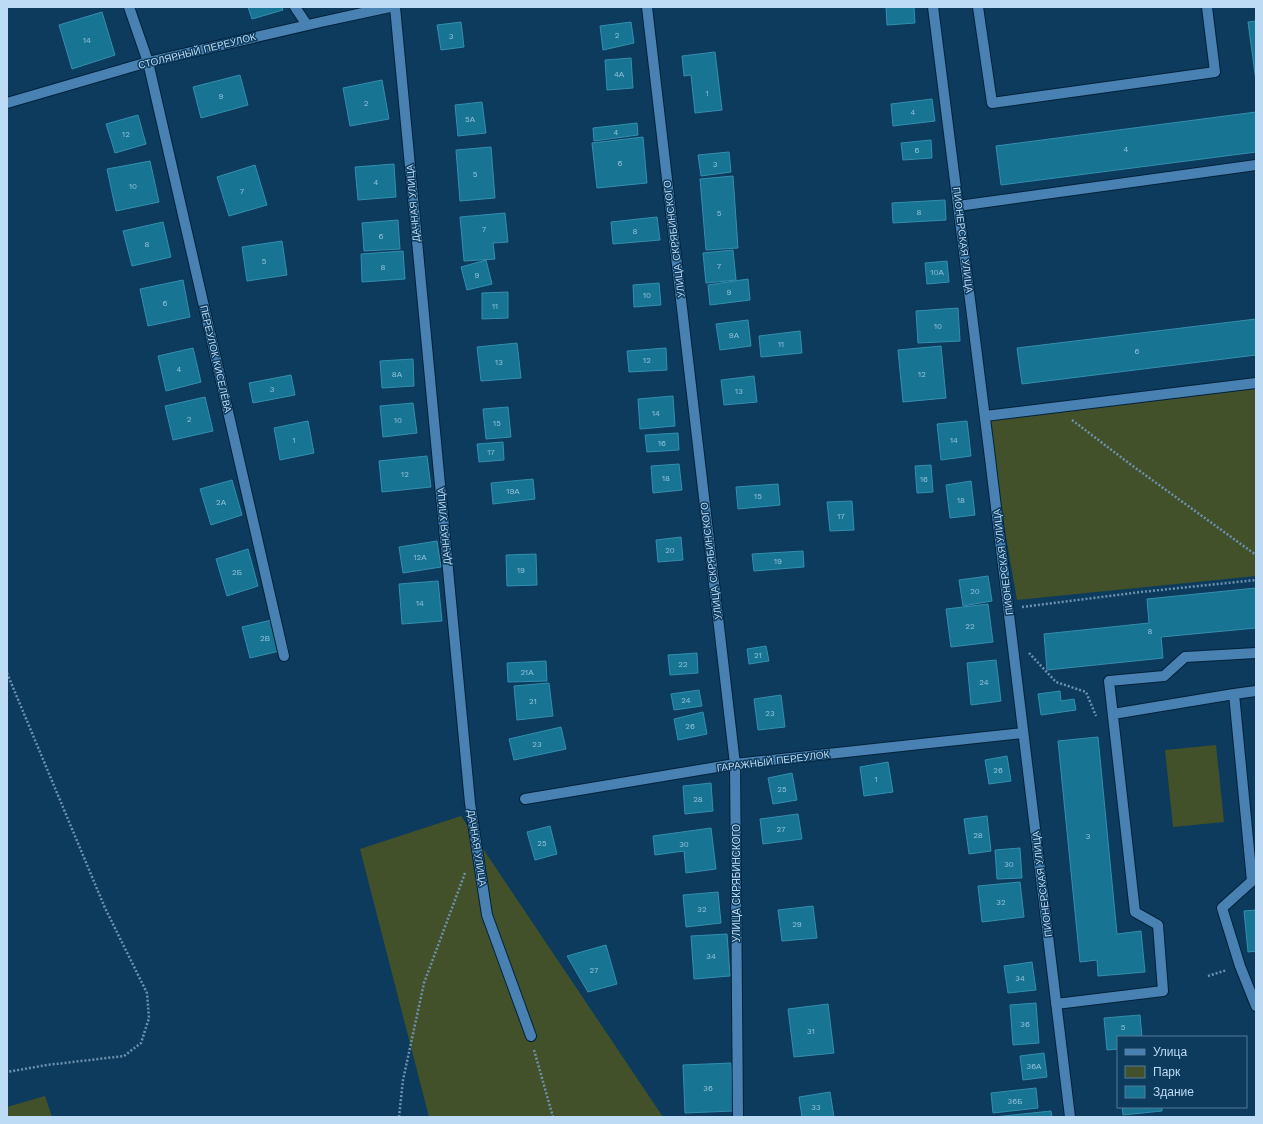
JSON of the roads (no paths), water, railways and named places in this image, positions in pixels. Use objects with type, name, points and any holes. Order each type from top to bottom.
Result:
[{"type":"street","name":"ПЕРЕУЛОК КИСЕЛЁВА","points":[[129,7],[148,62],[284,656]]},
{"type":"street","points":[[295,7],[307,25]]},
{"type":"street","name":"СТОЛЯРНЫЙ ПЕРЕУЛОК","points":[[7,103],[148,62],[390,7]]},
{"type":"street","name":"ДАЧНАЯ УЛИЦА","points":[[395,7],[470,803],[487,915],[531,1036]]},
{"type":"street","name":"УЛИЦА СКРЯБИНСКОГО","points":[[646,7],[735,764],[738,1117]]},
{"type":"street","name":"ПИОНЕРСКАЯ УЛИЦА","points":[[933,7],[985,416],[1070,1117]]},
{"type":"street","points":[[978,7],[992,103],[1216,72],[1207,7]]},
{"type":"street","points":[[958,206],[1256,165]]},
{"type":"street","points":[[985,416],[1256,383]]},
{"type":"street","points":[[1056,1004],[1163,991],[1158,925],[1135,912],[1109,681],[1164,676],[1185,657],[1256,653]]},
{"type":"street","points":[[1113,714],[1256,691]]},
{"type":"street","points":[[1234,694],[1252,881],[1222,908],[1240,966],[1256,1006]]},
{"type":"street","name":"ГАРАЖНЫЙ ПЕРЕУЛОК","points":[[525,799],[735,764],[1023,733]]}]
